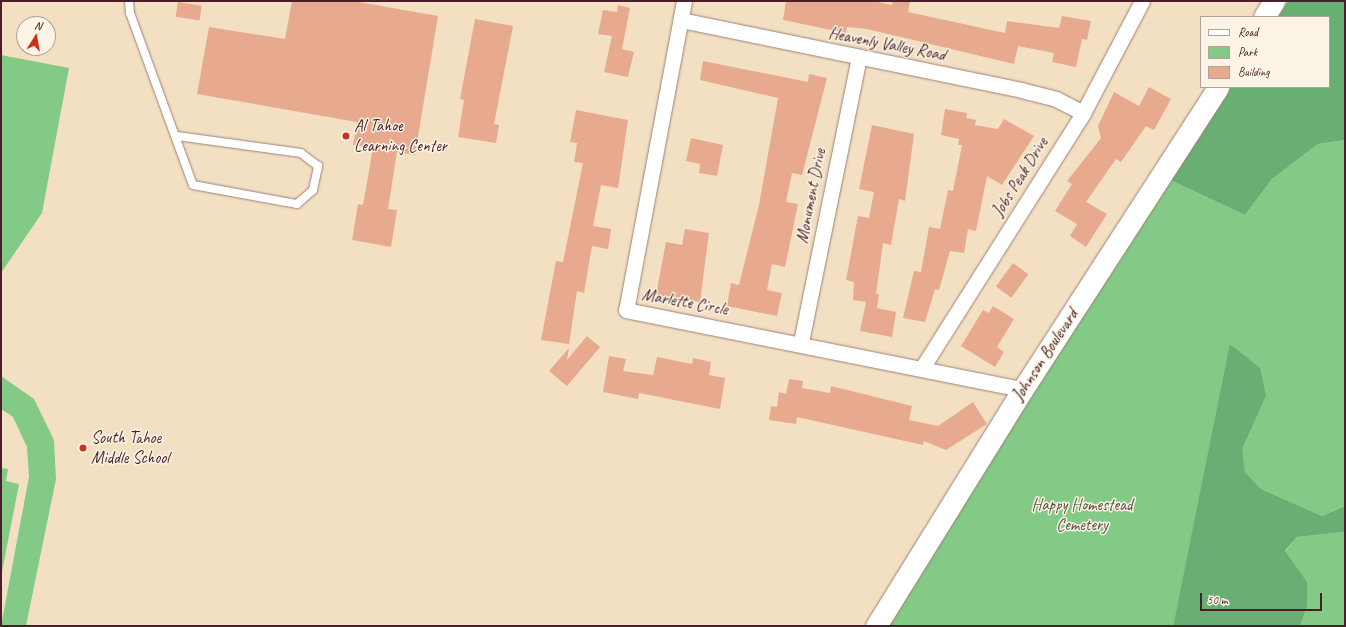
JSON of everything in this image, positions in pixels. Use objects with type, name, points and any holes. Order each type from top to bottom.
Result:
[{"type":"street","name":"Marlette Circle","points":[[684,1],[626,310],[801,342],[1023,388]]},
{"type":"street","name":"Jobs Peak Drive","points":[[922,368],[1083,113],[1142,1]]},
{"type":"street","points":[[1265,16],[1274,1]]},
{"type":"street","name":"Heavenly Valley Road","points":[[681,20],[859,58],[1022,90],[1056,99],[1083,113]]},
{"type":"street","name":"Monument Drive","points":[[801,342],[859,58]]},
{"type":"street","name":"Johnson Boulevard","points":[[876,626],[1023,388],[1217,88]]},
{"type":"lane","points":[[130,1],[130,13],[177,136],[193,185],[297,204],[313,190],[318,166],[301,153],[177,136]]},
{"type":"green space","points":[[1288,1],[1345,1],[1345,140],[1318,144],[1272,179],[1245,215],[1170,180],[1230,88],[1330,88],[1330,16],[1279,16]]},
{"type":"green space","points":[[1,55],[69,68],[42,213],[1,273]]},
{"type":"green space","name":"Happy Homestead Cemetery","points":[[1345,140],[1345,506],[1322,516],[1261,489],[1245,472],[1241,449],[1266,396],[1231,344],[1173,626],[886,626],[988,457],[1170,180],[1245,215],[1272,179],[1318,144]]},
{"type":"green space","points":[[1230,344],[1260,368],[1266,396],[1242,449],[1245,472],[1261,489],[1322,516],[1345,506],[1345,532],[1297,537],[1285,551],[1307,582],[1307,607],[1300,626],[1173,626]]},
{"type":"green space","points":[[1,376],[34,399],[54,440],[56,479],[26,626],[1,626],[29,477],[27,447],[13,417],[1,409]]},
{"type":"green space","points":[[1,468],[8,469],[6,481],[19,484],[1,577]]},
{"type":"green space","points":[[1345,532],[1345,626],[1300,626],[1307,607],[1285,552],[1297,537]]},
{"type":"building","points":[[292,1],[353,1],[438,16],[415,155],[397,152],[388,209],[397,210],[391,247],[352,240],[358,204],[363,205],[373,148],[353,145],[357,122],[197,94],[209,27],[285,39]]},
{"type":"building","points":[[786,1],[873,1],[892,5],[893,1],[910,1],[908,12],[1005,33],[1007,21],[1059,28],[1062,16],[1091,21],[1087,40],[1082,39],[1076,67],[1052,62],[1054,53],[1018,46],[1014,64],[867,29],[847,27],[846,33],[783,20]]},
{"type":"building","points":[[178,2],[202,6],[199,21],[176,17]]},
{"type":"building","points":[[618,5],[630,8],[622,49],[634,52],[628,77],[604,72],[612,36],[598,34],[603,10],[617,12]]},
{"type":"building","points":[[475,19],[513,26],[494,124],[499,125],[496,143],[458,137],[464,100],[460,99]]},
{"type":"building","points":[[703,61],[808,82],[809,74],[827,78],[802,175],[792,173],[786,202],[798,204],[785,267],[772,264],[767,290],[782,293],[777,316],[727,306],[731,283],[739,285],[759,205],[778,98],[700,80]]},
{"type":"building","points":[[1149,87],[1171,99],[1154,130],[1146,126],[1121,162],[1116,159],[1086,202],[1107,214],[1086,247],[1070,236],[1077,224],[1055,211],[1072,184],[1067,181],[1101,138],[1098,126],[1114,92],[1139,106]]},
{"type":"building","points":[[945,109],[967,113],[966,118],[976,120],[975,125],[998,129],[1004,119],[1034,136],[1002,185],[987,176],[976,231],[968,229],[964,253],[950,251],[939,290],[935,289],[925,322],[903,318],[914,271],[921,272],[929,227],[940,229],[948,190],[953,191],[962,145],[958,145],[959,139],[941,135]]},
{"type":"building","points":[[576,110],[628,120],[618,188],[601,185],[593,226],[611,229],[608,249],[592,246],[584,293],[577,291],[569,344],[541,340],[556,261],[563,262],[583,163],[574,162],[577,143],[570,142]]},
{"type":"building","points":[[872,125],[914,134],[905,201],[899,199],[891,245],[883,243],[876,294],[879,294],[877,308],[896,312],[892,337],[860,331],[866,302],[853,300],[854,282],[846,280],[858,216],[869,218],[874,192],[859,189]]},
{"type":"building","points":[[691,138],[723,145],[717,176],[699,173],[700,164],[686,161]]},
{"type":"building","points":[[685,229],[709,233],[700,302],[656,295],[666,242],[682,245]]},
{"type":"building","points":[[1013,263],[1028,274],[1011,298],[996,286]]},
{"type":"building","points":[[993,306],[1014,319],[997,347],[1004,352],[995,367],[961,346],[983,310],[989,313]]},
{"type":"building","points":[[587,336],[600,347],[567,386],[549,371],[569,348],[567,360]]},
{"type":"building","points":[[609,356],[626,359],[623,371],[653,375],[657,357],[692,364],[693,358],[711,362],[709,375],[725,378],[720,409],[639,393],[638,399],[603,392]]},
{"type":"building","points":[[789,379],[803,381],[802,388],[830,393],[831,386],[912,406],[909,420],[938,426],[973,402],[987,424],[946,450],[924,441],[923,445],[797,417],[796,424],[769,420],[771,406],[777,407],[779,392],[786,394]]},
{"type":"place","name":"Al Tahoe Learning Center","points":[[346,136]]},
{"type":"place","name":"South Tahoe Middle School","points":[[83,448]]}]
